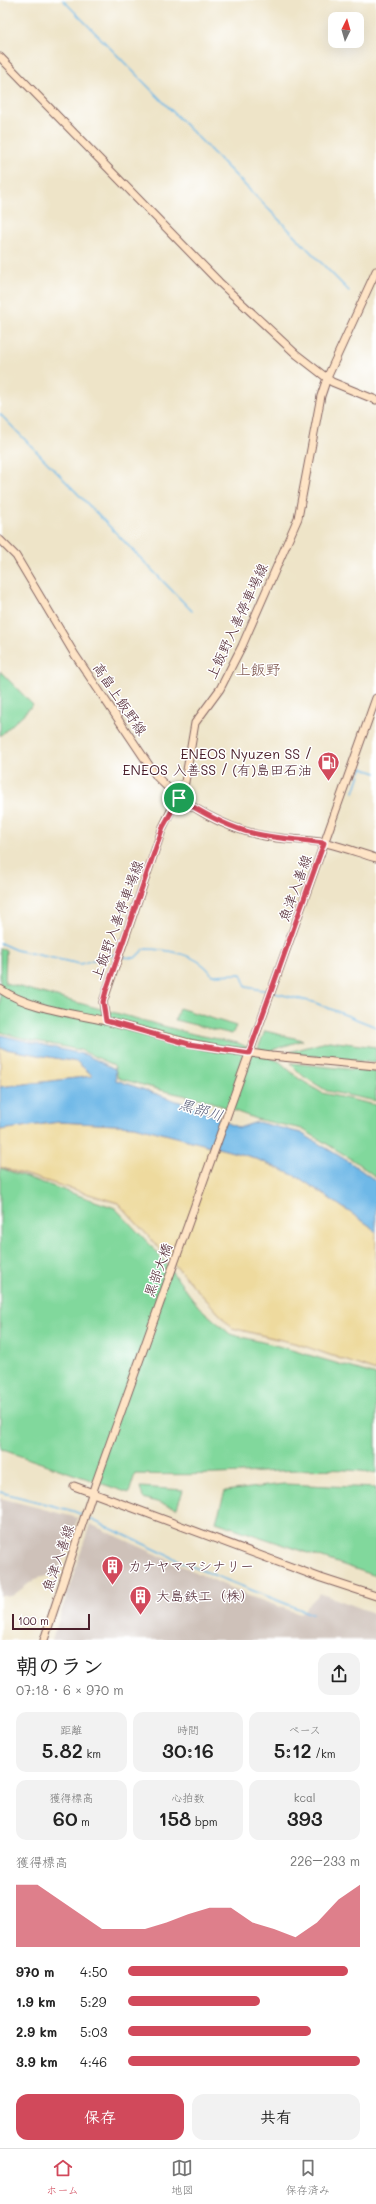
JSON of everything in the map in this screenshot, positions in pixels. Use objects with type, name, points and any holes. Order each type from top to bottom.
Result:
[{"type":"main road","points":[[0,57],[219,282],[296,354],[326,378],[376,400]]},
{"type":"main road","name":"上飯野入善停車場線","points":[[106,1021],[103,1002],[106,991],[163,827],[186,782],[195,723],[220,689],[242,646],[298,518],[321,396],[326,378],[376,271]]},
{"type":"main road","name":"高畠上飯野線","points":[[0,540],[16,556],[75,655],[157,777],[172,794],[225,823],[245,831],[266,836],[324,843],[376,858]]},
{"type":"main road","name":"魚津入善線","points":[[244,1063],[282,962],[376,698]]},
{"type":"main road","points":[[0,989],[11,997],[189,1044],[249,1053],[376,1066]]},
{"type":"main road","name":"黒部大橋","points":[[95,1485],[244,1063]]},
{"type":"main road","name":"魚津入善線","points":[[44,1640],[95,1485]]},
{"type":"main road","points":[[74,1486],[321,1578],[376,1596]]},
{"type":"shaded area","points":[[0,1498],[78,1518],[57,1573],[35,1579],[12,1596],[0,1596]]},
{"type":"shaded area","points":[[90,1524],[246,1595],[300,1614],[320,1593],[376,1614],[376,1640],[52,1640]]},
{"type":"green space","points":[[0,671],[33,705],[0,736]]},
{"type":"green space","points":[[0,948],[6,951],[5,983],[193,1034],[238,1043],[280,1062],[298,1078],[322,1093],[376,1105],[376,1177],[350,1158],[302,1129],[256,1119],[206,1100],[164,1091],[118,1078],[114,1065],[80,1050],[0,1032]]},
{"type":"green space","points":[[179,1008],[236,1026],[232,1034],[175,1020]]},
{"type":"green space","points":[[265,1031],[303,1040],[266,1052],[258,1048]]},
{"type":"green space","points":[[329,1041],[376,1047],[376,1063],[286,1053]]},
{"type":"green space","points":[[290,1063],[376,1072],[376,1101],[327,1091],[303,1076]]},
{"type":"green space","points":[[0,1168],[115,1208],[156,1251],[199,1307],[230,1334],[278,1346],[376,1375],[376,1473],[326,1469],[215,1474],[135,1474],[129,1493],[0,1449]]},
{"type":"green space","points":[[284,1484],[376,1488],[376,1576],[216,1522],[225,1491]]},
{"type":"green space","points":[[140,1487],[183,1490],[177,1508],[143,1498]]},
{"type":"sand","points":[[0,1048],[77,1062],[93,1076],[0,1087]]},
{"type":"sand","points":[[59,1122],[135,1126],[252,1157],[298,1177],[370,1226],[376,1233],[376,1371],[298,1344],[232,1328],[118,1203],[0,1167],[0,1130]]},
{"type":"water","points":[[0,1035],[86,1055],[115,1069],[116,1080],[194,1107],[239,1128],[257,1122],[301,1133],[351,1163],[376,1181],[376,1233],[370,1226],[298,1177],[252,1157],[135,1126],[59,1122],[0,1130],[0,1087],[93,1076],[77,1062],[0,1048]]},
{"type":"waterway","points":[[63,0],[349,291]]},
{"type":"waterway","points":[[0,414],[192,611]]},
{"type":"waterway","points":[[354,792],[362,768],[376,773]]},
{"type":"waterway","points":[[0,943],[16,950],[80,964],[101,957],[116,955]]},
{"type":"waterway","points":[[122,957],[135,958],[144,949],[162,950],[182,954],[199,962],[212,975],[241,974],[246,987],[268,991]]},
{"type":"waterway","points":[[274,993],[313,1002],[376,1027]]},
{"type":"waterway","points":[[0,1492],[83,1515]]},
{"type":"waterway","points":[[88,1518],[191,1566],[312,1614]]},
{"type":"place","name":"ENEOS Nyuzen SS / ENEOS 入善SS / (有)島田石油","points":[[328,782]]},
{"type":"place","name":"カナヤママシナリー","points":[[112,1586]]},
{"type":"place","name":"大島鉄工（株）","points":[[140,1616]]},
{"type":"district","name":"上飯野","points":[[258,670]]},
{"type":"route","points":[[179,798],[205,813],[245,831],[266,836],[324,843],[249,1053],[189,1044],[106,1021],[103,1002],[106,991],[152,864],[163,827],[179,798]]},
{"type":"water label","name":"黒部川","points":[[201,1110]]}]
